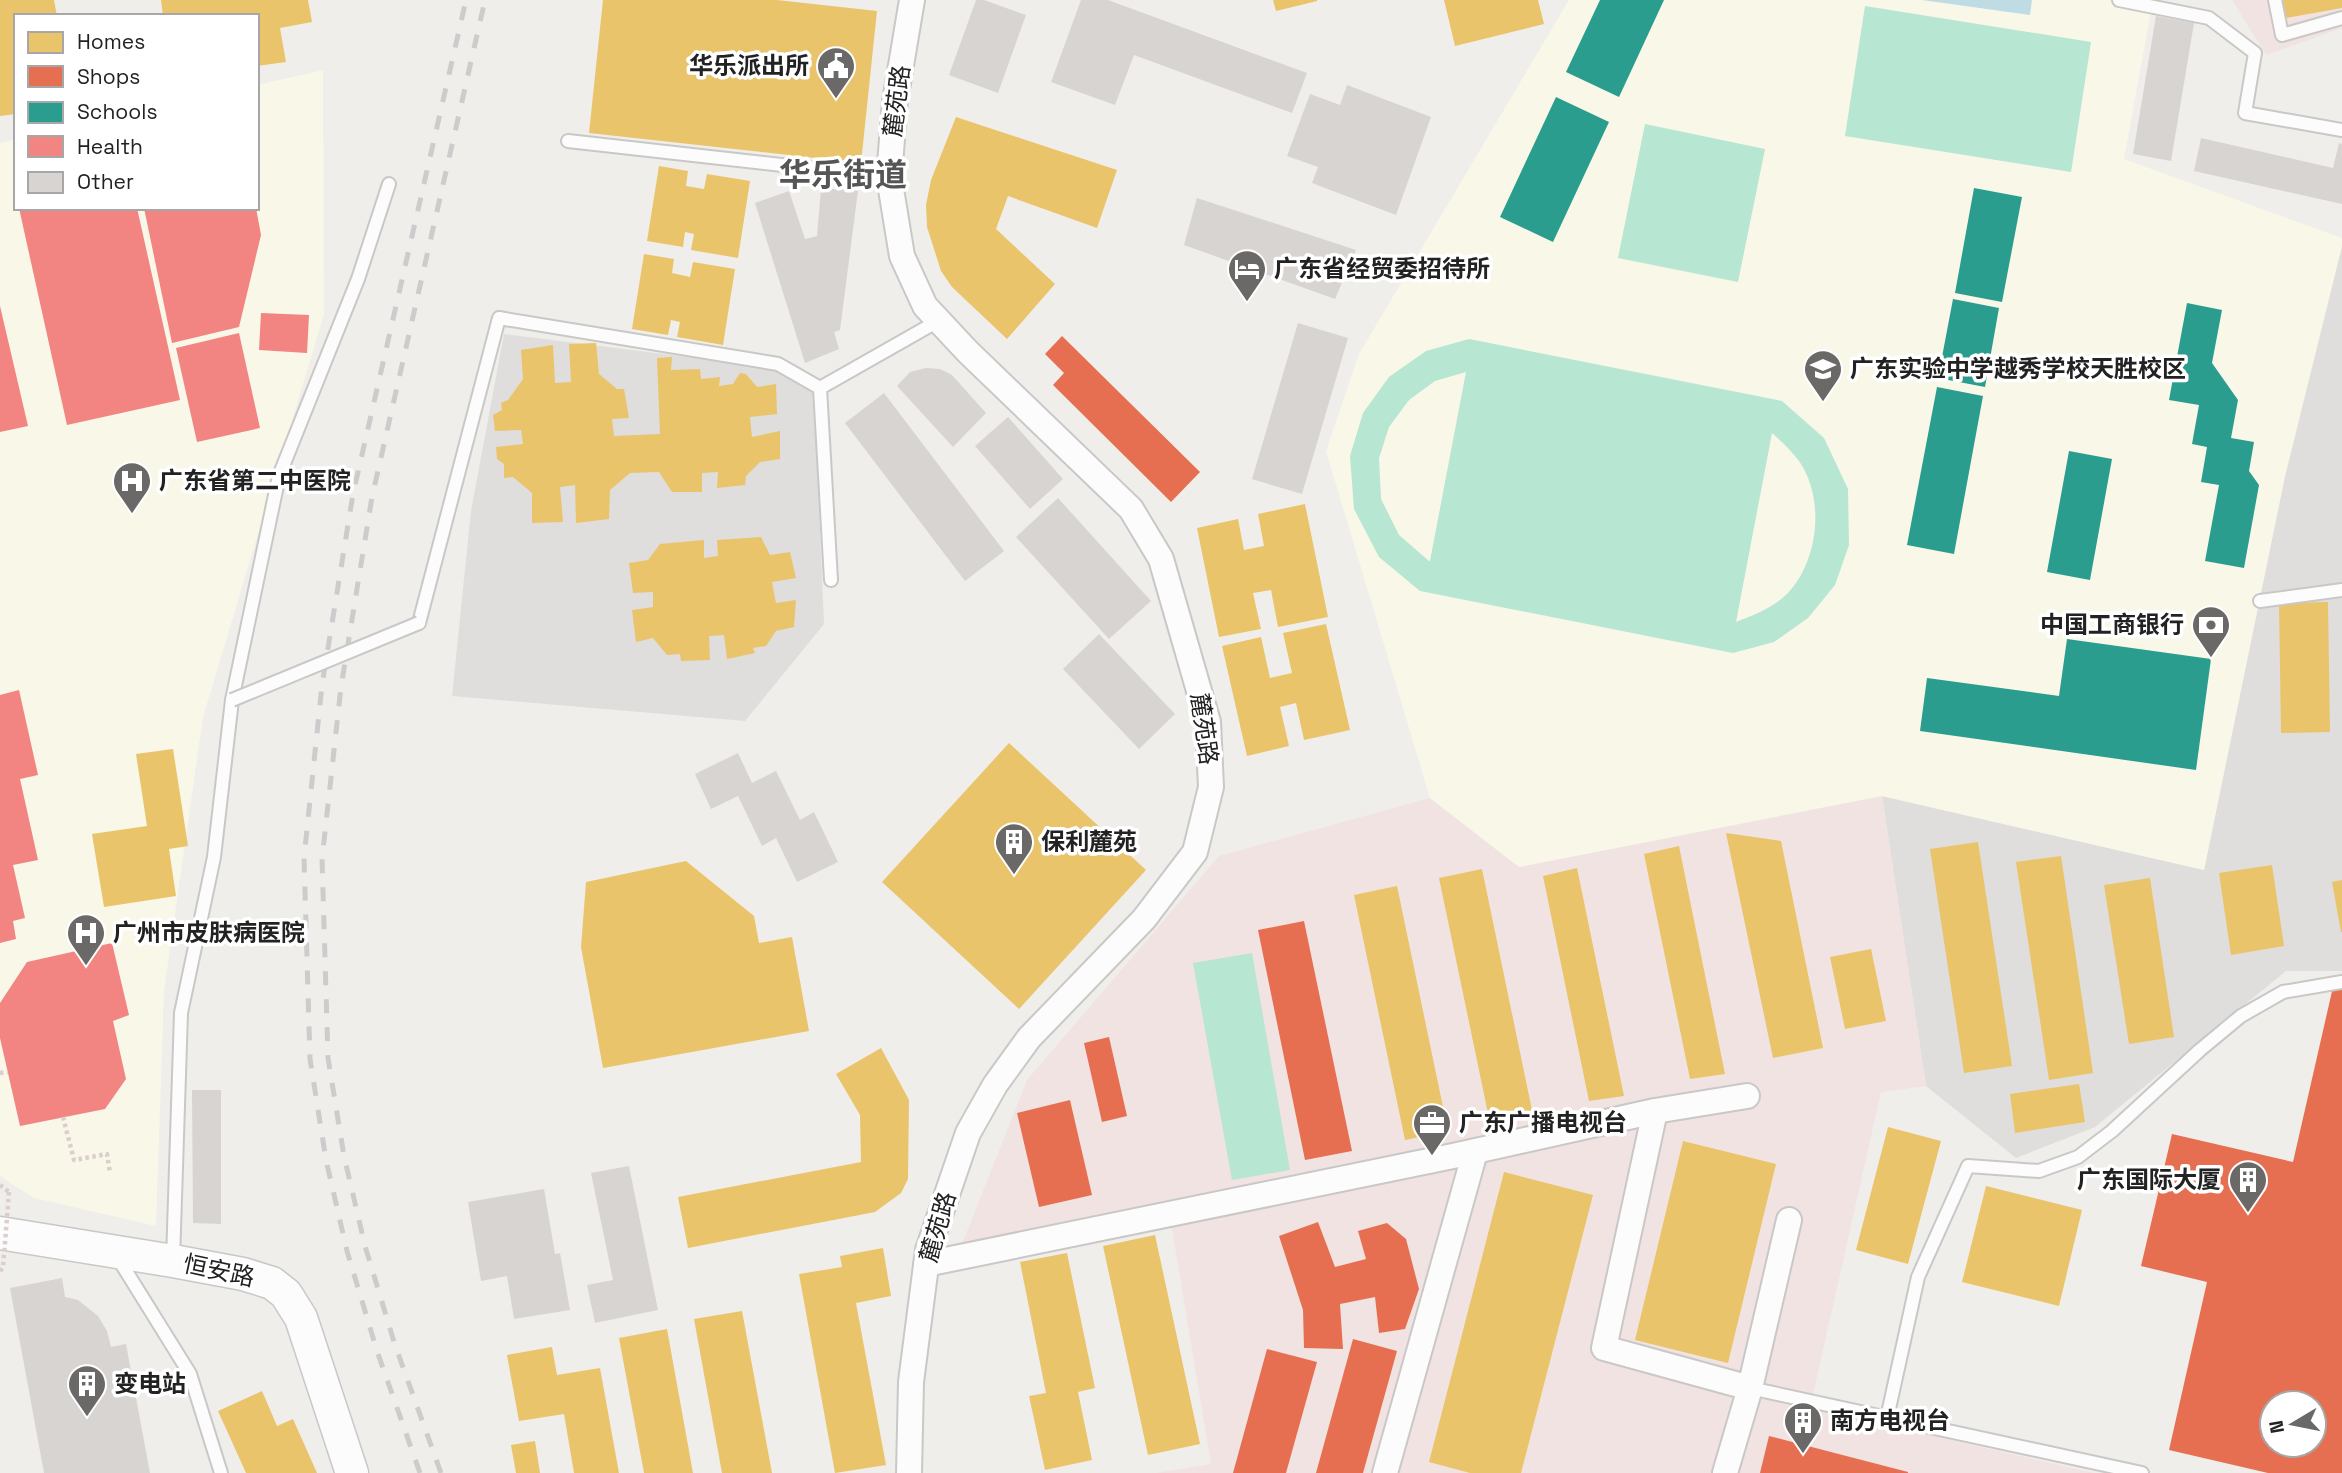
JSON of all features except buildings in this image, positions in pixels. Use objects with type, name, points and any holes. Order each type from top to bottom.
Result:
[{"type":"street","name":"麓苑路","points":[[909,1473],[911,1382],[928,1250],[968,1133],[995,1085],[1029,1038],[1144,919],[1195,852],[1211,787],[1208,722],[1161,559],[1131,509],[925,306],[902,256],[889,177],[894,101],[912,0]]},
{"type":"street","points":[[926,1265],[1475,1152],[1655,1111],[1747,1096]]},
{"type":"street","points":[[1655,1111],[1604,1348],[1750,1388]]},
{"type":"street","points":[[1385,1473],[1475,1152]]},
{"type":"street","points":[[1725,1473],[1750,1388],[1789,1220]]},
{"type":"street","name":"恒安路","points":[[0,1233],[173,1261],[243,1274],[272,1283],[286,1294],[301,1318],[352,1473]]},
{"type":"lane","points":[[2119,0],[2209,18],[2255,52],[2245,113],[2342,130]]},
{"type":"lane","points":[[2275,0],[2282,35],[2342,18]]},
{"type":"lane","points":[[568,141],[889,177]]},
{"type":"lane","points":[[173,1261],[181,1013],[214,857],[232,700],[279,476],[358,279],[389,184]]},
{"type":"lane","points":[[232,700],[419,623],[499,318],[778,364],[820,388]]},
{"type":"lane","points":[[820,388],[939,321]]},
{"type":"lane","points":[[820,388],[831,580]]},
{"type":"lane","points":[[2260,601],[2342,590]]},
{"type":"lane","points":[[1887,1418],[1918,1277],[1968,1166],[2039,1171],[2078,1157],[2112,1131],[2200,1049],[2241,1016],[2283,992],[2342,982]]},
{"type":"lane","points":[[114,1252],[190,1374],[221,1473]]},
{"type":"lane","points":[[1750,1388],[2143,1473]]},
{"type":"path","points":[[0,1073],[8,1072]]},
{"type":"path","points":[[63,1117],[74,1160],[107,1154],[110,1173]]},
{"type":"path","points":[[0,1185],[9,1192],[3,1268],[0,1271]]},
{"type":"shaded area","name":"广东实验中学越秀学校天胜校区","points":[[1569,0],[2153,0],[2124,159],[2342,238],[2285,476],[2204,870],[1882,796],[1519,867],[1430,798],[1326,451],[1359,354]]},
{"type":"shaded area","points":[[2232,0],[2342,0],[2342,28],[2266,55]]},
{"type":"shaded area","name":"广东省第二中医院","points":[[323,70],[324,314],[203,717],[164,991],[156,1226],[34,1198],[0,1176],[0,143],[14,140],[14,210],[259,210],[259,85]]},
{"type":"shaded area","points":[[2342,246],[2342,971],[2286,971],[2095,1127],[2016,1158],[1926,1086],[1882,796],[2204,870],[2285,476]]},
{"type":"shaded area","points":[[504,334],[776,368],[814,391],[824,624],[745,721],[452,696],[471,511]]},
{"type":"shaded area","name":"广东广播电视台","points":[[1882,796],[1926,1086],[1881,1092],[1810,1408],[2094,1473],[1156,1473],[1211,1464],[1171,1223],[956,1259],[1027,1080],[1219,856],[1430,798],[1519,867]]},
{"type":"green space","points":[[1865,6],[2091,42],[2071,172],[1845,136]]},
{"type":"green space","points":[[1645,124],[1765,149],[1738,282],[1618,258]]},
{"type":"green space","points":[[1469,339],[1782,401],[1824,438],[1848,489],[1849,545],[1835,585],[1808,618],[1774,642],[1733,653],[1420,591],[1379,557],[1354,509],[1350,456],[1363,413],[1389,377],[1426,351]],"holes":[[[1466,372],[1430,561],[1429,561],[1399,535],[1381,499],[1379,458],[1389,427],[1409,400],[1435,381]],[[1772,433],[1796,457],[1807,476],[1815,510],[1812,546],[1806,564],[1788,593],[1770,607],[1736,622]]]},
{"type":"green space","points":[[1252,953],[1290,1170],[1232,1180],[1193,963]]},
{"type":"water","points":[[1922,0],[2032,0],[2030,15]]},
{"type":"railway","points":[[420,1473],[377,1351],[347,1251],[326,1160],[310,1059],[304,858],[322,685],[353,494],[466,0]]},
{"type":"railway","points":[[441,1473],[395,1345],[365,1246],[344,1156],[328,1058],[322,859],[341,687],[372,497],[485,0]]},
{"type":"place","name":"华乐派出所","points":[[836,100]]},
{"type":"place","name":"广东省经贸委招待所","points":[[1247,303]]},
{"type":"place","name":"广东实验中学越秀学校天胜校区","points":[[1823,403]]},
{"type":"place","name":"广东省第二中医院","points":[[132,515]]},
{"type":"place","name":"中国工商银行","points":[[2211,659]]},
{"type":"place","name":"保利麓苑","points":[[1014,876]]},
{"type":"place","name":"广州市皮肤病医院","points":[[86,967]]},
{"type":"place","name":"广东广播电视台","points":[[1432,1157]]},
{"type":"place","name":"广东国际大厦","points":[[2248,1214]]},
{"type":"place","name":"变电站","points":[[87,1418]]},
{"type":"place","name":"南方电视台","points":[[1803,1455]]},
{"type":"district","name":"华乐街道","points":[[843,175]]}]
